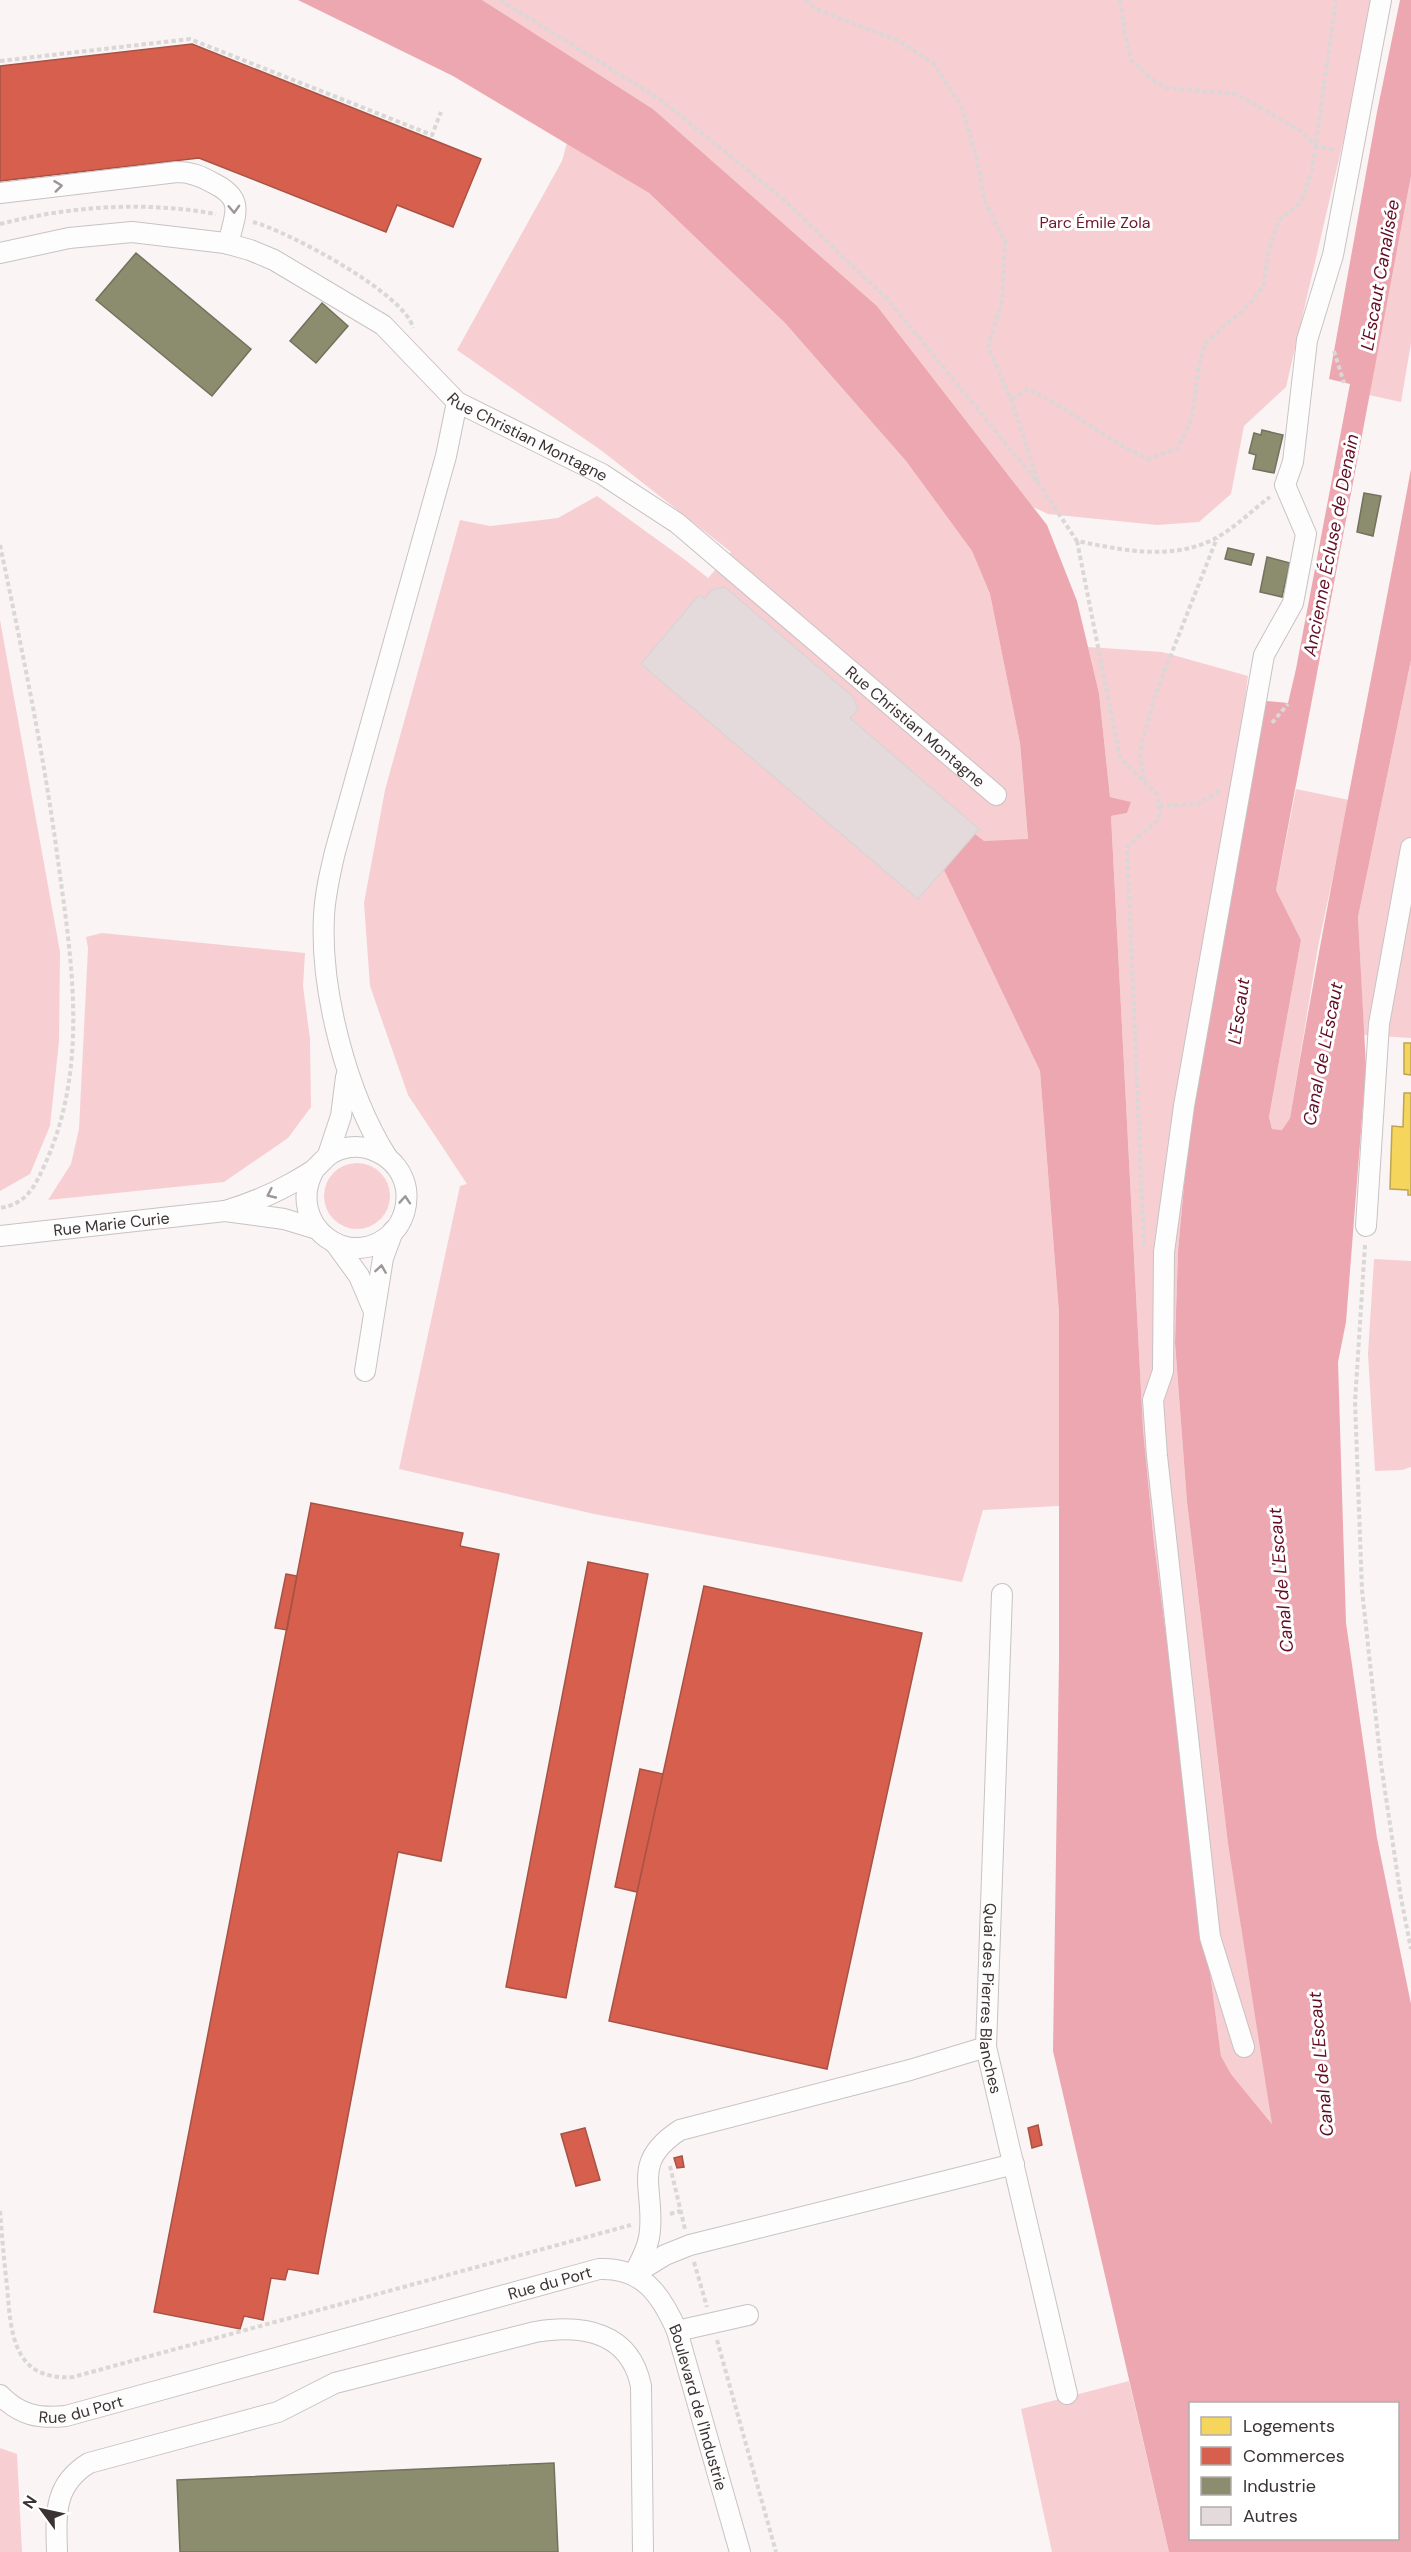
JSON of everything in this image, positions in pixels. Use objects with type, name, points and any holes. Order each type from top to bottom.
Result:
[{"type":"street","points":[[1244,2047],[1210,1937],[1153,1400],[1163,1371],[1164,1252],[1184,1106],[1264,655],[1293,603],[1305,534],[1285,485],[1293,462],[1307,340],[1333,255],[1381,0]]},
{"type":"street","points":[[0,193],[177,172],[190,173],[225,189],[233,197],[236,208],[228,244]]},
{"type":"street","name":"Rue Christian Montagne","points":[[0,253],[69,238],[132,232],[228,244],[274,260],[371,316],[415,356],[457,402],[602,474],[677,523],[996,795]]},
{"type":"street","points":[[365,1371],[373,1308],[383,1258],[393,1231],[405,1209],[406,1193],[402,1177],[387,1157],[365,1118],[345,1062],[326,965],[324,933],[326,892],[335,852],[446,456],[457,402]]},
{"type":"street","points":[[1366,1226],[1379,1024],[1384,989],[1403,943],[1411,848]]},
{"type":"street","points":[[328,1155],[344,1100],[345,1062]]},
{"type":"street","points":[[373,1308],[359,1276],[335,1243],[317,1229],[309,1215],[306,1200],[308,1184],[314,1170],[328,1155],[342,1149],[358,1147],[373,1150],[387,1157]]},
{"type":"street","name":"Rue Marie Curie","points":[[225,1211],[267,1196],[314,1170]]},
{"type":"street","name":"Rue Marie Curie","points":[[0,1236],[225,1211],[277,1217],[317,1229]]},
{"type":"street","points":[[335,1243],[349,1247],[364,1247],[380,1241],[393,1231]]},
{"type":"street","name":"Quai des Pierres Blanches","points":[[1002,1594],[986,2048],[1067,2394]]},
{"type":"street","points":[[634,2274],[646,2247],[650,2220],[647,2174],[651,2162],[664,2142],[680,2130],[986,2048]]},
{"type":"street","points":[[634,2274],[665,2255],[690,2245],[1014,2164]]},
{"type":"street","name":"Rue du Port","points":[[4,2399],[24,2413],[36,2417],[66,2416],[599,2269],[614,2268],[634,2274]]},
{"type":"street","name":"Boulevard de l'Industrie","points":[[634,2274],[664,2303],[677,2331],[740,2552]]},
{"type":"street","points":[[677,2331],[748,2315]]},
{"type":"street","points":[[57,2552],[56,2515],[60,2496],[74,2475],[89,2463],[278,2412],[335,2384],[534,2332],[562,2329],[589,2332],[614,2341],[633,2360],[638,2372],[641,2386],[643,2552]]},
{"type":"path","points":[[500,0],[661,100],[782,198],[888,300],[1039,484],[1077,542],[1120,758],[1157,794],[1159,806],[1160,818],[1127,847],[1144,1250]]},
{"type":"path","points":[[805,0],[818,10],[899,41],[933,63],[962,107],[978,163],[984,200],[1005,241],[1002,301],[988,347],[1011,399],[1039,484]]},
{"type":"path","points":[[1120,0],[1131,60],[1150,78],[1167,88],[1236,94],[1299,130],[1317,146]]},
{"type":"path","points":[[1011,399],[1029,389],[1046,397],[1122,447],[1148,459],[1178,448],[1192,418],[1199,366],[1205,344],[1251,302],[1264,284],[1268,254],[1278,221],[1301,202],[1312,171],[1336,0]]},
{"type":"path","points":[[0,61],[190,39],[432,135],[441,112]]},
{"type":"path","points":[[1334,351],[1344,383]]},
{"type":"path","points":[[1077,542],[1131,552],[1190,550],[1216,538],[1285,485]]},
{"type":"path","points":[[1144,781],[1140,752],[1154,698],[1216,538]]},
{"type":"path","points":[[0,544],[51,808],[75,1000],[69,1081],[58,1134],[31,1192],[18,1204],[0,1208]]},
{"type":"path","points":[[1159,806],[1198,804],[1224,788]]},
{"type":"path","points":[[1366,1226],[1355,1402],[1362,1590],[1381,1764],[1411,1949]]},
{"type":"path","points":[[664,2142],[690,2245],[776,2552]]},
{"type":"path","points":[[0,2211],[10,2326],[15,2345],[20,2354],[37,2371],[59,2378],[73,2377],[166,2353],[681,2211]]},
{"type":"green space","name":"Parc Émile Zola","points":[[482,0],[1376,0],[1286,387],[1244,426],[1231,494],[1199,522],[1157,525],[1048,514],[1033,507],[877,306],[653,109]]},
{"type":"green space","points":[[567,143],[649,193],[785,323],[906,461],[972,551],[990,594],[1020,743],[1028,840],[984,841],[944,870],[1040,1071],[1059,1313],[1059,1506],[983,1510],[962,1582],[594,1514],[399,1469],[460,1186],[467,1184],[408,1095],[370,986],[364,903],[385,790],[460,520],[490,526],[558,518],[597,496],[708,578],[731,552],[602,451],[457,350],[562,161]]},
{"type":"green space","points":[[1411,176],[1411,343],[1401,402],[1369,395]]},
{"type":"green space","points":[[0,620],[60,952],[59,1041],[50,1126],[30,1174],[0,1191]]},
{"type":"green space","points":[[1088,647],[1162,652],[1248,676],[1245,699],[1266,700],[1189,1131],[1178,1251],[1175,1343],[1187,1502],[1228,1844],[1273,2125],[1231,2074],[1221,2056],[1154,1543],[1143,1429],[1111,816],[1127,813],[1130,802],[1110,797],[1099,693]]},
{"type":"green space","points":[[1411,660],[1411,1038],[1364,1035],[1358,917]]},
{"type":"green space","points":[[1296,789],[1349,800],[1318,947],[1290,1118],[1282,1130],[1272,1129],[1269,1117],[1301,940],[1276,890]]},
{"type":"green space","points":[[102,933],[305,953],[303,986],[310,1039],[311,1107],[288,1138],[224,1182],[48,1200],[71,1164],[79,1129],[88,948],[86,937]]},
{"type":"green space","points":[[357,1163],[369,1166],[380,1173],[387,1184],[390,1196],[387,1208],[380,1219],[369,1226],[357,1229],[345,1226],[334,1219],[327,1208],[324,1196],[327,1184],[334,1173],[345,1166]]},
{"type":"green space","points":[[1374,1259],[1411,1261],[1411,1467],[1402,1470],[1375,1471],[1368,1354]]},
{"type":"green space","points":[[1129,2381],[1169,2552],[1052,2552],[1021,2409]]},
{"type":"green space","points":[[0,2448],[17,2454],[22,2552],[0,2552]]},
{"type":"water","points":[[298,0],[482,0],[653,109],[877,306],[1047,525],[1077,601],[1099,693],[1110,797],[1131,802],[1127,813],[1111,816],[1143,1429],[1154,1543],[1221,2056],[1231,2074],[1272,2124],[1228,1844],[1187,1502],[1175,1343],[1178,1251],[1189,1131],[1266,701],[1288,703],[1296,669],[1350,384],[1329,379],[1377,112],[1400,0],[1411,0],[1411,176],[1276,890],[1301,940],[1269,1117],[1272,1129],[1282,1130],[1290,1118],[1411,469],[1411,660],[1358,917],[1366,1067],[1346,1322],[1338,1362],[1346,1623],[1377,1838],[1411,2004],[1411,2552],[1169,2552],[1053,2051],[1059,1660],[1059,1313],[1040,1071],[944,870],[975,834],[984,841],[1028,839],[1020,743],[990,594],[972,551],[906,461],[785,323],[649,193],[453,76]]},
{"type":"building: Logements","points":[[1404,1043],[1411,1043],[1411,1075],[1404,1074]]},
{"type":"building: Logements","points":[[1404,1093],[1411,1093],[1411,1195],[1408,1195],[1408,1190],[1390,1189],[1392,1126],[1403,1127]]},
{"type":"building: Commerces","points":[[192,44],[481,159],[453,227],[397,205],[386,232],[199,158],[0,181],[0,66]]},
{"type":"building: Commerces","points":[[311,1503],[463,1533],[460,1546],[499,1554],[441,1861],[398,1852],[318,2274],[288,2269],[285,2280],[271,2278],[263,2320],[244,2316],[240,2329],[154,2312]]},
{"type":"building: Commerces","points":[[588,1562],[648,1574],[566,1998],[506,1987]]},
{"type":"building: Commerces","points":[[286,1574],[297,1576],[287,1630],[275,1628]]},
{"type":"building: Commerces","points":[[704,1586],[922,1633],[827,2069],[609,2021]]},
{"type":"building: Commerces","points":[[640,1769],[663,1774],[637,1892],[615,1887]]},
{"type":"building: Commerces","points":[[1038,2125],[1042,2145],[1032,2148],[1028,2128]]},
{"type":"building: Commerces","points":[[585,2128],[600,2180],[576,2186],[561,2134]]},
{"type":"building: Commerces","points":[[682,2156],[684,2167],[677,2168],[674,2158]]},
{"type":"building: Industrie","points":[[136,253],[251,349],[212,396],[96,300]]},
{"type":"building: Industrie","points":[[322,303],[348,326],[316,363],[290,341]]},
{"type":"building: Industrie","points":[[1262,430],[1283,435],[1274,473],[1253,469],[1256,455],[1249,453],[1254,433],[1261,435]]},
{"type":"building: Industrie","points":[[1364,493],[1381,496],[1373,536],[1357,532]]},
{"type":"building: Industrie","points":[[1228,548],[1254,554],[1251,565],[1225,559]]},
{"type":"building: Industrie","points":[[1267,557],[1290,563],[1282,597],[1260,592]]},
{"type":"building: Industrie","points":[[554,2463],[558,2552],[180,2552],[177,2480]]},
{"type":"building: Autres","points":[[725,587],[853,697],[858,710],[850,718],[979,829],[918,899],[641,664],[699,595],[705,599],[711,590]]},
{"type":"water label","name":"L'Escaut Canalisée","points":[[1380,275]]},
{"type":"water label","name":"Ancienne Écluse de Denain","points":[[1331,545]]},
{"type":"water label","name":"L'Escaut","points":[[1239,1011]]},
{"type":"water label","name":"Canal de L'Escaut","points":[[1323,1054]]},
{"type":"water label","name":"Canal de L'Escaut","points":[[1281,1580]]},
{"type":"water label","name":"Canal de L'Escaut","points":[[1321,2064]]}]
